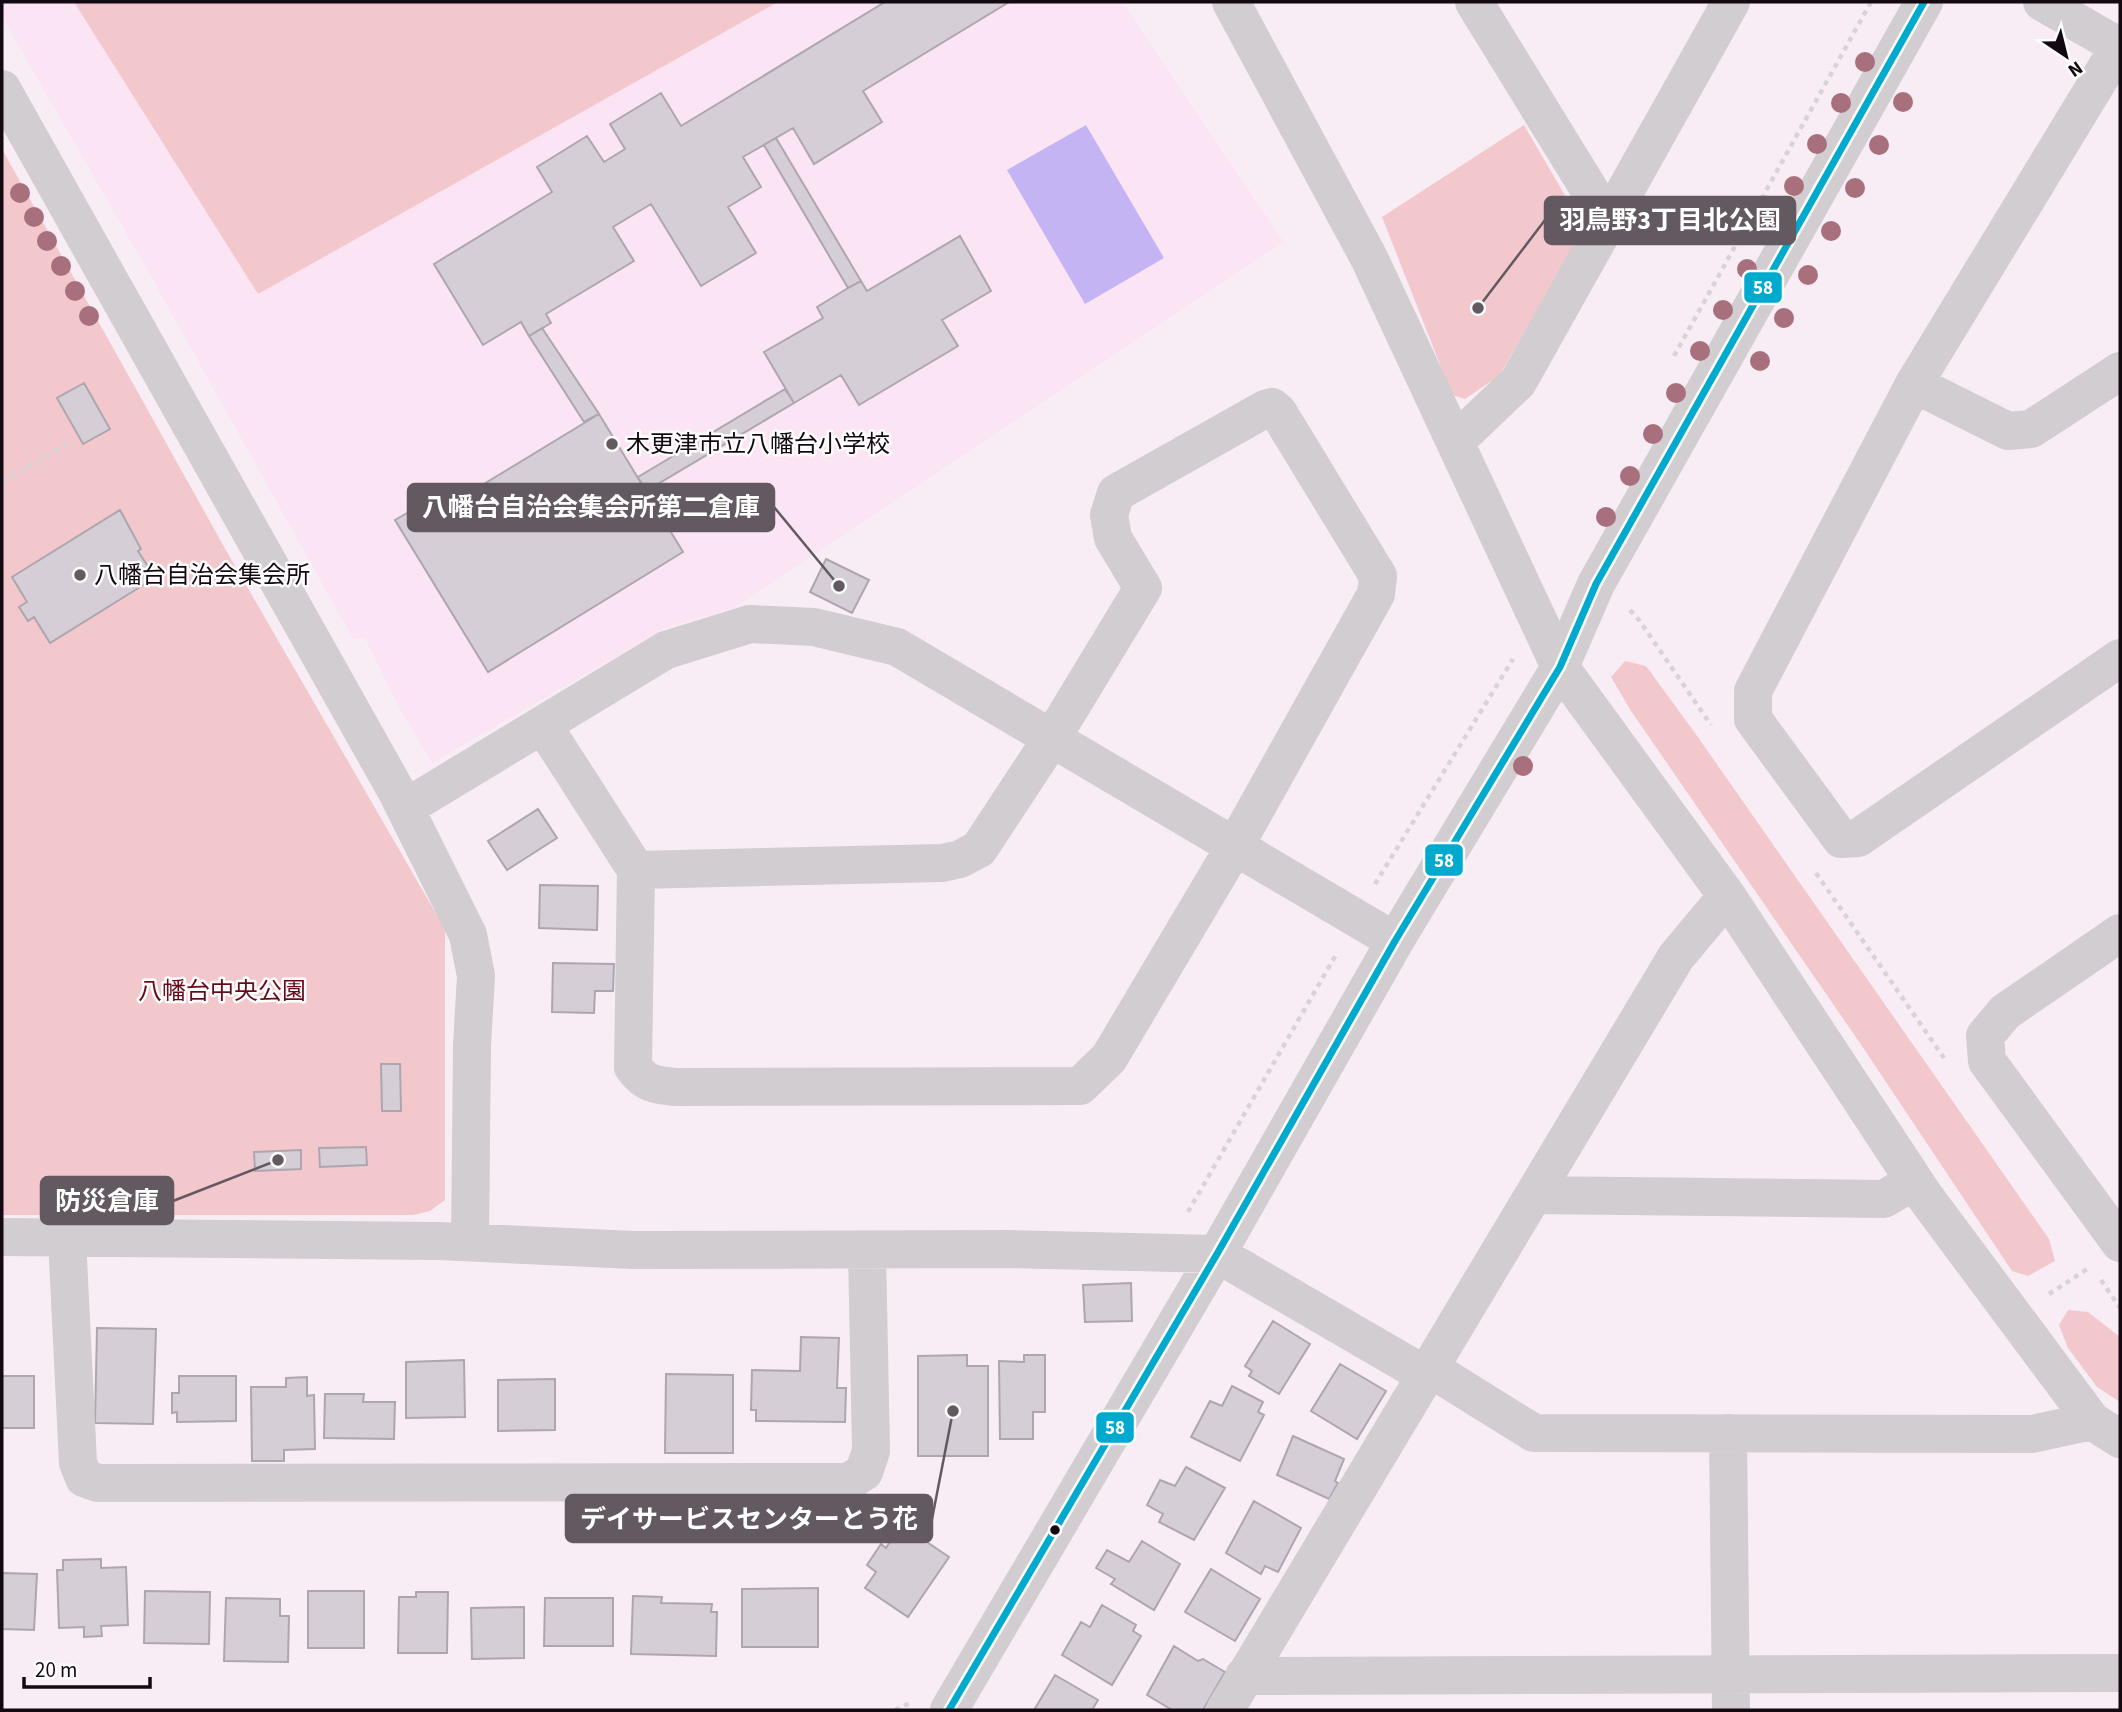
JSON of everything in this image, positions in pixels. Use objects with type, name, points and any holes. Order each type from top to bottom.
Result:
[{"type":"street","points":[[1231,2],[1368,258],[1560,667],[1727,896],[1914,1181],[2014,1318],[2106,1430]]},
{"type":"street","points":[[1474,2],[1608,220]]},
{"type":"street","points":[[1455,442],[1518,382],[1731,2]]},
{"type":"street","points":[[949,1710],[1217,1254],[1395,941],[1560,667],[1596,584],[1924,2]]},
{"type":"street","points":[[2042,2],[2120,46],[1914,384],[1753,691],[1753,719],[1841,839],[1858,838],[2120,658]]},
{"type":"street","points":[[2,89],[405,808],[468,935],[476,976],[472,1045],[470,1242]]},
{"type":"street","points":[[1914,384],[2008,431],[2031,429],[2120,371]]},
{"type":"street","points":[[543,725],[636,870],[633,1067],[641,1078],[652,1084],[675,1087],[1080,1086],[1109,1058],[1235,846],[1376,594],[1377,576],[1278,412],[1272,407],[1265,409],[1115,494],[1109,515],[1113,538],[1143,588],[1052,738],[979,849],[960,859],[942,863],[636,870]]},
{"type":"street","points":[[405,808],[666,650],[750,624],[814,627],[897,647],[1395,941]]},
{"type":"street","points":[[1225,1710],[1676,957],[1727,896]]},
{"type":"street","points":[[2119,1238],[1987,1061],[1985,1036],[2006,1012],[2120,933]]},
{"type":"street","points":[[1534,1195],[1885,1199],[1914,1181]]},
{"type":"street","points":[[2,1237],[470,1242],[634,1250],[1007,1249],[1217,1254],[1534,1433],[2032,1434],[2106,1430]]},
{"type":"street","points":[[67,1238],[78,1464],[84,1478],[98,1483],[848,1482],[864,1472],[871,1451],[867,1250]]},
{"type":"street","points":[[1728,1433],[1730,1693]]},
{"type":"street","points":[[1244,1676],[1730,1693],[2120,1673]]},
{"type":"path","points":[[1669,365],[1871,2]]},
{"type":"path","points":[[2,481],[72,440]]},
{"type":"path","points":[[1627,607],[1639,620],[1714,729]]},
{"type":"path","points":[[1372,888],[1514,657]]},
{"type":"path","points":[[1814,871],[1951,1068]]},
{"type":"path","points":[[1183,1221],[1341,946]]},
{"type":"path","points":[[2014,1318],[2091,1266],[2120,1308]]},
{"type":"shaded area","name":"木更津市立八幡台小学校","points":[[2,2],[1122,2],[1284,242],[733,608],[666,628],[432,763],[396,702],[365,638],[353,639],[153,280],[2,17]]},
{"type":"shaded area","points":[[1086,125],[1164,258],[1085,304],[1007,170]]},
{"type":"green space","points":[[74,2],[778,2],[258,294]]},
{"type":"green space","points":[[1524,125],[1577,216],[1577,241],[1499,376],[1465,399],[1452,395],[1382,217]]},
{"type":"green space","name":"八幡台中央公園","points":[[2,149],[227,552],[445,929],[445,1200],[430,1211],[413,1215],[2,1215]]},
{"type":"green space","points":[[1625,661],[1646,666],[1695,733],[2049,1239],[2055,1261],[2028,1276],[2012,1271],[1862,1046],[1631,711],[1611,677]]},
{"type":"green space","points":[[2068,1310],[2088,1312],[2120,1337],[2120,1402],[2097,1387],[2068,1348],[2059,1325]]},
{"type":"building","points":[[885,2],[1009,2],[863,91],[882,122],[814,164],[793,128],[743,157],[761,187],[728,207],[756,253],[701,286],[651,204],[613,227],[634,261],[546,314],[551,323],[529,336],[521,322],[483,345],[434,264],[552,192],[537,167],[587,136],[604,162],[625,149],[610,124],[661,93],[681,126]]},
{"type":"building","points":[[776,138],[861,281],[848,288],[764,145]]},
{"type":"building","points":[[960,236],[991,291],[942,320],[958,346],[859,405],[841,375],[794,403],[764,352],[823,318],[817,307],[848,288],[861,281],[867,291]]},
{"type":"building","points":[[542,328],[599,414],[584,422],[529,336]]},
{"type":"building","points":[[84,383],[110,429],[83,444],[57,398]]},
{"type":"building","points":[[785,389],[794,403],[646,491],[638,477]]},
{"type":"building","points":[[599,414],[683,552],[488,672],[395,520],[419,506],[428,518]]},
{"type":"building","name":"八幡台自治会集会所","points":[[120,510],[141,549],[138,551],[149,568],[143,573],[148,582],[50,643],[34,617],[28,621],[19,607],[27,602],[12,577]]},
{"type":"building","points":[[826,559],[869,580],[852,613],[810,592]]},
{"type":"building","points":[[538,809],[557,838],[507,870],[488,841]]},
{"type":"building","points":[[540,885],[598,886],[597,930],[539,928]]},
{"type":"building","points":[[553,963],[614,964],[613,991],[595,991],[594,1013],[552,1012]]},
{"type":"building","points":[[381,1064],[400,1064],[401,1111],[382,1111]]},
{"type":"building","points":[[366,1147],[367,1165],[320,1167],[319,1148]]},
{"type":"building","points":[[301,1150],[301,1169],[255,1171],[254,1152]]},
{"type":"building","points":[[1131,1283],[1132,1321],[1085,1322],[1083,1285]]},
{"type":"building","points":[[1273,1321],[1310,1344],[1279,1394],[1249,1376],[1252,1371],[1245,1366]]},
{"type":"building","points":[[97,1328],[156,1329],[153,1424],[95,1423]]},
{"type":"building","points":[[801,1337],[839,1338],[837,1388],[846,1388],[845,1422],[756,1421],[756,1410],[751,1410],[752,1370],[800,1371]]},
{"type":"building","points":[[967,1355],[967,1366],[988,1366],[988,1456],[918,1456],[918,1356]]},
{"type":"building","points":[[1024,1355],[1045,1355],[1045,1412],[1033,1412],[1033,1439],[1000,1439],[999,1361],[1024,1362]]},
{"type":"building","points":[[464,1360],[465,1417],[406,1418],[406,1362]]},
{"type":"building","points":[[1340,1364],[1386,1391],[1357,1439],[1311,1411]]},
{"type":"building","points":[[666,1374],[733,1375],[733,1453],[665,1453]]},
{"type":"building","points":[[2,1376],[34,1376],[34,1428],[2,1428]]},
{"type":"building","points":[[179,1376],[236,1376],[236,1421],[177,1422],[177,1412],[172,1413],[172,1393],[179,1393]]},
{"type":"building","points":[[307,1377],[307,1396],[314,1395],[315,1449],[284,1450],[284,1461],[252,1461],[251,1387],[286,1387],[286,1378]]},
{"type":"building","points":[[555,1379],[555,1430],[498,1431],[498,1380]]},
{"type":"building","points":[[1232,1386],[1263,1402],[1258,1412],[1264,1415],[1240,1461],[1191,1437],[1210,1401],[1222,1406]]},
{"type":"building","points":[[325,1394],[364,1394],[363,1402],[395,1402],[394,1439],[324,1438]]},
{"type":"building","points":[[1293,1436],[1344,1459],[1335,1481],[1338,1483],[1329,1499],[1277,1475]]},
{"type":"building","points":[[1186,1467],[1225,1488],[1194,1540],[1159,1522],[1163,1514],[1147,1505],[1160,1480],[1175,1486]]},
{"type":"building","points":[[1254,1501],[1301,1528],[1278,1572],[1265,1566],[1261,1574],[1226,1553]]},
{"type":"building","points":[[896,1532],[907,1540],[912,1532],[949,1557],[908,1617],[865,1588],[876,1572],[867,1565],[881,1544],[886,1548]]},
{"type":"building","points":[[1142,1541],[1180,1564],[1154,1610],[1111,1584],[1115,1579],[1096,1568],[1107,1550],[1129,1562]]},
{"type":"building","points":[[101,1559],[101,1568],[126,1567],[128,1625],[101,1626],[102,1636],[84,1637],[84,1627],[59,1628],[57,1570],[63,1570],[63,1560]]},
{"type":"building","points":[[1211,1569],[1260,1599],[1235,1641],[1185,1612]]},
{"type":"building","points":[[2,1573],[37,1574],[34,1630],[2,1629]]},
{"type":"building","points":[[818,1588],[818,1647],[742,1647],[742,1589]]},
{"type":"building","points":[[145,1591],[210,1592],[209,1644],[144,1643]]},
{"type":"building","points":[[308,1591],[364,1591],[364,1648],[308,1648]]},
{"type":"building","points":[[416,1592],[448,1592],[447,1653],[398,1653],[399,1597],[416,1597]]},
{"type":"building","points":[[633,1596],[662,1597],[661,1603],[712,1604],[711,1612],[717,1612],[716,1656],[631,1654]]},
{"type":"building","points":[[226,1598],[280,1599],[280,1616],[289,1616],[288,1662],[224,1661]]},
{"type":"building","points":[[545,1598],[613,1598],[613,1646],[544,1646]]},
{"type":"building","points":[[1102,1605],[1136,1625],[1133,1631],[1141,1636],[1112,1685],[1062,1655],[1081,1622],[1090,1627]]},
{"type":"building","points":[[524,1607],[524,1658],[472,1659],[471,1608]]},
{"type":"building","points":[[1174,1646],[1198,1661],[1203,1659],[1225,1672],[1203,1710],[1172,1710],[1147,1695]]},
{"type":"building","points":[[1055,1675],[1098,1700],[1092,1710],[1034,1710]]},
{"type":"transit line","name":"58","points":[[949,1710],[1217,1254],[1395,941],[1560,667],[1596,584],[1924,2]]},
{"type":"place","name":"羽鳥野3丁目北公園","points":[[1478,308]]},
{"type":"place","name":"木更津市立八幡台小学校","points":[[612,444]]},
{"type":"place","name":"八幡台自治会集会所","points":[[80,575]]},
{"type":"place","name":"八幡台自治会集会所第二倉庫","points":[[839,586]]},
{"type":"place","name":"防災倉庫","points":[[278,1160]]},
{"type":"place","name":"デイサービスセンターとう花","points":[[953,1411]]}]
